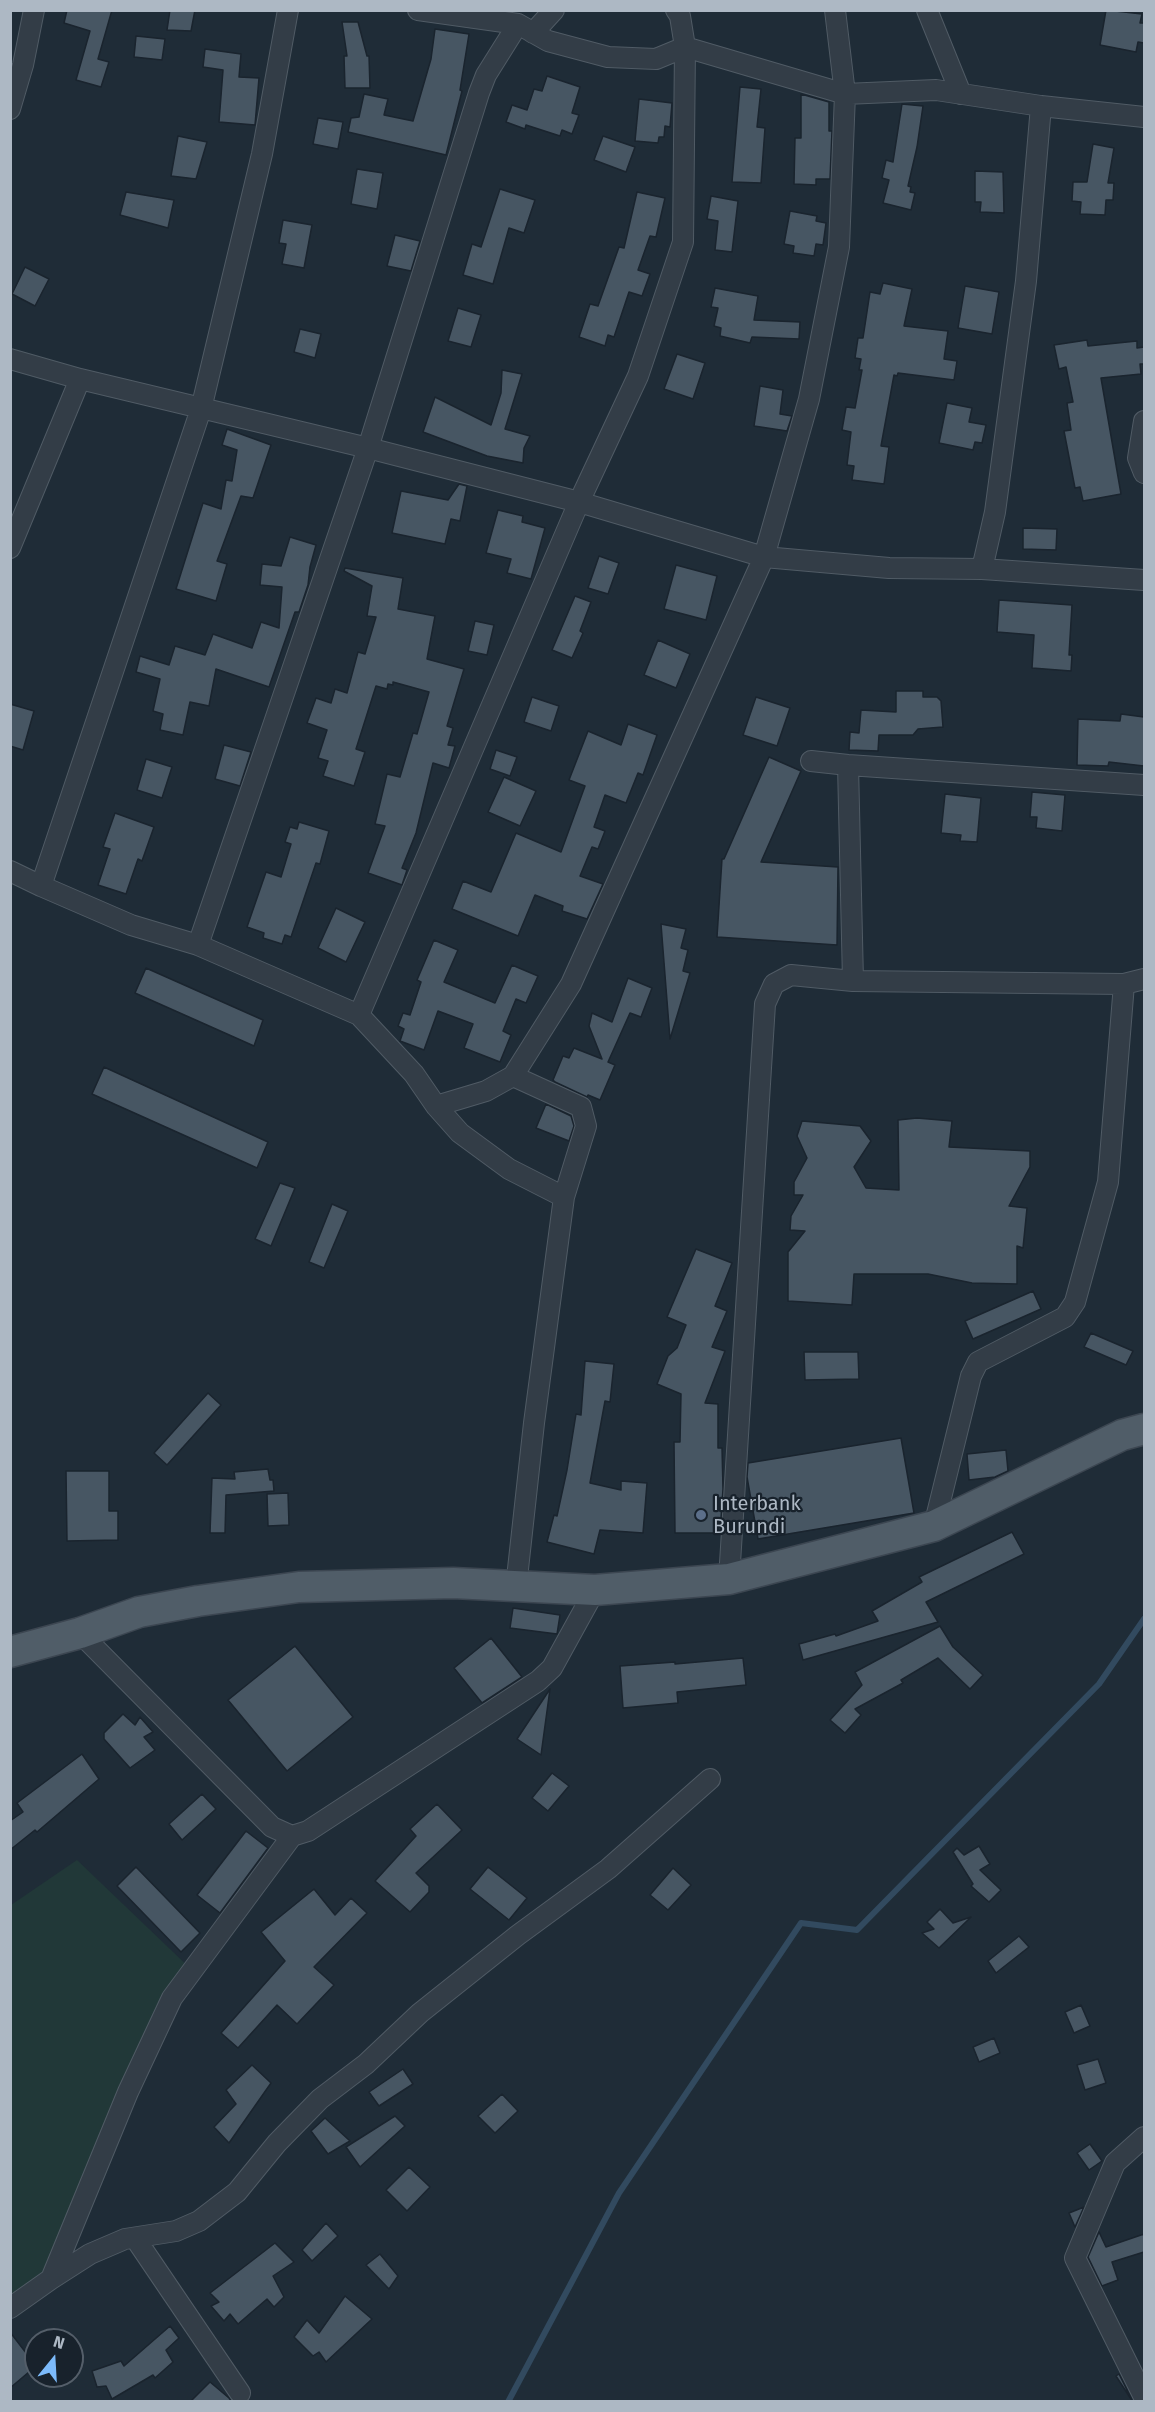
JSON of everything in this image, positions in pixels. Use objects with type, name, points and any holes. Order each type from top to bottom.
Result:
[{"type":"main road","points":[[10,1652],[80,1633],[139,1612],[299,1587],[453,1583],[595,1590],[729,1578],[934,1526],[1122,1435],[1144,1429]]},
{"type":"street","points":[[10,109],[23,65],[34,10]]},
{"type":"street","points":[[41,886],[201,409],[262,154],[288,10]]},
{"type":"street","points":[[418,10],[526,28],[548,41],[608,57],[656,59],[685,46],[845,93],[936,90],[1041,106],[1144,117]]},
{"type":"street","points":[[198,945],[368,448],[479,93],[486,75],[526,28],[554,10]]},
{"type":"street","points":[[359,1015],[579,502],[638,376],[683,242],[685,46],[680,16],[676,10]]},
{"type":"street","points":[[436,1106],[486,1091],[513,1076],[571,984],[764,557],[809,399],[839,247],[845,93],[835,10]]},
{"type":"street","points":[[927,10],[961,93]]},
{"type":"street","points":[[982,568],[995,512],[1026,281],[1041,106]]},
{"type":"street","points":[[10,359],[80,379],[368,448],[579,502],[764,557],[889,568],[982,568],[1144,580]]},
{"type":"street","points":[[10,548],[80,379]]},
{"type":"street","points":[[1144,421],[1138,458],[1144,473]]},
{"type":"street","points":[[811,761],[1144,785]]},
{"type":"street","points":[[848,765],[853,981]]},
{"type":"street","points":[[10,871],[131,925],[198,945],[359,1015],[414,1074],[436,1106],[460,1133],[510,1169],[564,1197]]},
{"type":"street","points":[[729,1578],[765,1004],[774,984],[791,975],[853,981],[1124,984],[1144,979]]},
{"type":"street","points":[[934,1526],[971,1376],[978,1362],[1065,1317],[1075,1302],[1108,1182],[1124,984]]},
{"type":"street","points":[[513,1076],[581,1107],[586,1126],[564,1197],[533,1434],[516,1587]]},
{"type":"street","points":[[51,2279],[128,2092],[172,1998],[292,1836],[308,1831],[538,1681],[552,1668],[595,1590]]},
{"type":"street","points":[[80,1633],[272,1827],[292,1836]]},
{"type":"street","points":[[10,2308],[90,2254],[125,2239],[176,2231],[199,2221],[237,2192],[277,2143],[320,2100],[366,2064],[420,2013],[518,1935],[608,1869],[710,1779]]},
{"type":"street","points":[[1144,2137],[1115,2163],[1075,2258],[1144,2397]]},
{"type":"street","points":[[135,2238],[240,2393]]},
{"type":"green space","points":[[77,1860],[195,1973],[40,2284],[11,2304],[11,1905]]},
{"type":"building","points":[[67,10],[112,10],[98,59],[109,62],[101,87],[76,80],[90,31],[64,23]]},
{"type":"building","points":[[170,10],[195,10],[191,31],[167,30]]},
{"type":"building","points":[[1106,10],[1142,14],[1140,23],[1144,23],[1144,43],[1138,42],[1136,52],[1100,45]]},
{"type":"building","points":[[342,22],[358,22],[367,56],[369,56],[370,88],[345,88],[344,56],[347,56]]},
{"type":"building","points":[[435,29],[469,34],[460,90],[462,91],[446,155],[348,132],[351,118],[359,117],[364,94],[388,99],[384,115],[413,121],[431,59]]},
{"type":"building","points":[[136,36],[165,39],[162,60],[134,57]]},
{"type":"building","points":[[205,49],[241,54],[239,77],[259,78],[255,125],[219,122],[223,70],[203,67]]},
{"type":"building","points":[[547,76],[580,87],[572,113],[579,115],[572,134],[562,130],[560,136],[526,125],[525,129],[506,122],[512,105],[527,110],[534,89],[542,91]]},
{"type":"building","points":[[740,87],[761,89],[757,127],[765,128],[761,183],[732,182]]},
{"type":"building","points":[[801,94],[829,102],[829,131],[832,131],[830,179],[816,179],[816,185],[794,184],[795,138],[801,138]]},
{"type":"building","points":[[639,99],[672,103],[670,127],[665,126],[664,137],[659,137],[658,143],[635,141]]},
{"type":"building","points":[[902,104],[923,106],[908,186],[911,187],[910,192],[915,193],[911,210],[883,203],[889,180],[882,178],[886,160],[893,162]]},
{"type":"building","points":[[318,118],[343,122],[338,149],[313,144]]},
{"type":"building","points":[[178,136],[207,142],[196,179],[171,176]]},
{"type":"building","points":[[603,136],[635,147],[626,172],[594,160]]},
{"type":"building","points":[[1093,144],[1114,148],[1108,183],[1114,183],[1113,200],[1106,200],[1105,215],[1080,214],[1081,202],[1072,201],[1073,182],[1087,182]]},
{"type":"building","points":[[357,169],[383,173],[377,209],[351,204]]},
{"type":"building","points":[[975,171],[1003,172],[1004,213],[980,212],[981,202],[975,202]]},
{"type":"building","points":[[500,189],[535,200],[524,233],[509,228],[493,284],[463,275],[472,244],[481,247]]},
{"type":"building","points":[[126,192],[174,200],[168,228],[120,215]]},
{"type":"building","points":[[637,192],[665,198],[656,237],[650,236],[638,270],[650,274],[642,296],[629,292],[614,337],[608,335],[605,346],[579,337],[590,304],[598,306],[619,247],[624,248]]},
{"type":"building","points":[[711,196],[738,201],[732,252],[715,250],[718,221],[707,219]]},
{"type":"building","points":[[790,211],[817,216],[816,221],[826,223],[823,245],[816,244],[814,256],[793,253],[794,246],[784,244]]},
{"type":"building","points":[[283,220],[312,225],[304,268],[282,264],[286,244],[279,243]]},
{"type":"building","points":[[395,235],[420,241],[411,271],[387,266]]},
{"type":"building","points":[[25,267],[49,279],[35,306],[12,294]]},
{"type":"building","points":[[883,283],[912,289],[904,326],[948,331],[944,359],[957,361],[954,380],[898,373],[897,376],[894,375],[881,446],[889,447],[884,484],[852,480],[854,466],[847,465],[851,432],[842,430],[846,407],[855,408],[862,370],[859,370],[861,359],[855,358],[858,338],[863,338],[870,292],[880,294]]},
{"type":"building","points":[[965,286],[999,292],[992,334],[958,328]]},
{"type":"building","points":[[715,288],[758,296],[754,320],[800,322],[799,339],[752,337],[750,343],[720,336],[721,328],[714,326],[718,308],[711,307]]},
{"type":"building","points":[[458,308],[481,315],[471,347],[448,341]]},
{"type":"building","points":[[300,329],[321,334],[315,358],[294,352]]},
{"type":"building","points":[[1087,340],[1088,346],[1137,341],[1137,348],[1144,347],[1144,364],[1140,364],[1141,374],[1101,378],[1121,494],[1083,501],[1080,487],[1075,488],[1064,431],[1071,430],[1067,403],[1073,402],[1066,367],[1059,369],[1054,345]]},
{"type":"building","points":[[677,354],[705,363],[693,399],[664,389]]},
{"type":"building","points":[[502,370],[522,374],[505,429],[530,436],[524,448],[523,463],[487,456],[423,432],[435,397],[491,425],[501,393]]},
{"type":"building","points":[[760,386],[783,390],[780,414],[792,416],[787,431],[754,426]]},
{"type":"building","points":[[947,403],[972,408],[969,422],[986,425],[982,443],[975,442],[973,450],[939,443]]},
{"type":"building","points":[[227,429],[271,445],[253,498],[241,496],[217,561],[227,564],[216,601],[176,589],[203,503],[221,509],[226,480],[232,481],[237,450],[222,445]]},
{"type":"building","points":[[459,484],[467,486],[460,521],[451,519],[445,544],[392,533],[401,491],[448,500]]},
{"type":"building","points":[[498,510],[523,516],[522,522],[545,528],[531,579],[507,573],[511,559],[486,553]]},
{"type":"building","points":[[1023,528],[1057,529],[1056,550],[1023,549]]},
{"type":"building","points":[[290,537],[316,545],[308,585],[299,612],[295,612],[269,687],[216,669],[209,706],[190,702],[183,735],[160,730],[163,714],[153,711],[160,679],[136,672],[140,656],[169,665],[175,646],[205,655],[213,634],[252,648],[261,622],[279,628],[282,587],[260,585],[262,564],[281,566]]},
{"type":"building","points":[[599,556],[619,563],[608,594],[588,588]]},
{"type":"building","points":[[676,565],[717,576],[706,620],[664,609]]},
{"type":"building","points":[[345,568],[403,578],[398,609],[435,616],[427,659],[464,669],[447,726],[453,728],[448,745],[455,746],[449,768],[433,763],[416,833],[402,868],[407,870],[402,885],[368,873],[385,826],[375,824],[387,774],[400,777],[413,733],[417,734],[429,692],[393,682],[393,685],[388,684],[387,689],[376,686],[356,749],[365,752],[354,786],[323,776],[328,761],[318,758],[327,730],[307,723],[316,698],[331,703],[335,689],[347,693],[358,652],[365,654],[376,617],[367,616],[372,586],[344,571]]},
{"type":"building","points":[[575,596],[591,602],[580,631],[583,633],[572,658],[552,650]]},
{"type":"building","points":[[999,600],[1072,605],[1069,655],[1072,655],[1071,671],[1032,668],[1034,635],[997,632]]},
{"type":"building","points":[[475,621],[494,625],[487,655],[468,651]]},
{"type":"building","points":[[658,640],[690,654],[676,688],[644,675]]},
{"type":"building","points":[[896,691],[923,691],[923,697],[937,697],[941,701],[943,727],[918,729],[913,735],[879,735],[878,751],[849,750],[850,732],[859,733],[861,710],[896,712]]},
{"type":"building","points":[[532,697],[559,706],[551,731],[524,722]]},
{"type":"building","points":[[756,697],[790,708],[777,746],[743,735]]},
{"type":"building","points":[[10,704],[34,711],[23,750],[10,746]]},
{"type":"building","points":[[1121,714],[1144,717],[1144,766],[1109,762],[1108,766],[1077,765],[1078,719],[1120,721]]},
{"type":"building","points":[[628,724],[657,735],[643,775],[638,773],[626,803],[605,795],[594,827],[605,831],[598,849],[592,847],[580,876],[603,884],[587,919],[562,911],[563,906],[535,895],[518,936],[452,909],[463,881],[491,892],[516,833],[561,852],[585,786],[569,780],[588,731],[621,745]]},
{"type":"building","points":[[224,745],[251,752],[240,786],[215,779]]},
{"type":"building","points":[[496,750],[517,757],[510,776],[490,769]]},
{"type":"building","points":[[769,757],[801,771],[761,862],[838,867],[837,945],[717,937],[722,859],[724,859]]},
{"type":"building","points":[[146,759],[172,767],[162,798],[137,790]]},
{"type":"building","points":[[504,777],[536,791],[520,826],[488,812]]},
{"type":"building","points":[[1032,792],[1065,795],[1062,831],[1036,828],[1037,817],[1030,817]]},
{"type":"building","points":[[945,794],[981,798],[977,842],[960,841],[961,835],[941,833]]},
{"type":"building","points":[[115,813],[154,827],[142,861],[138,859],[126,894],[98,885],[110,849],[103,847]]},
{"type":"building","points":[[299,822],[329,831],[320,864],[316,863],[291,937],[285,935],[282,944],[263,938],[264,933],[247,927],[266,872],[281,877],[291,844],[285,842],[290,827],[297,829]]},
{"type":"building","points":[[336,908],[365,922],[346,962],[318,948]]},
{"type":"building","points":[[661,924],[686,929],[681,948],[688,950],[683,971],[690,973],[670,1039]]},
{"type":"building","points":[[434,940],[458,950],[444,982],[495,1003],[512,965],[538,976],[526,1003],[516,999],[503,1031],[511,1035],[500,1062],[464,1048],[473,1024],[438,1011],[424,1050],[400,1041],[404,1029],[398,1026],[403,1013],[410,1015],[421,982],[417,980]]},
{"type":"building","points":[[146,968],[263,1020],[254,1046],[135,993]]},
{"type":"building","points":[[628,978],[652,988],[641,1017],[630,1013],[608,1062],[615,1065],[600,1100],[588,1095],[587,1097],[555,1082],[553,1080],[563,1056],[569,1058],[574,1048],[602,1059],[589,1026],[592,1013],[612,1022]]},
{"type":"building","points":[[104,1067],[268,1142],[257,1168],[92,1094]]},
{"type":"building","points":[[546,1104],[571,1116],[574,1126],[569,1141],[536,1128]]},
{"type":"building","points":[[917,1118],[952,1121],[949,1147],[1030,1151],[1030,1167],[1009,1206],[1027,1208],[1023,1248],[1017,1246],[1017,1284],[972,1283],[928,1274],[854,1274],[852,1305],[788,1301],[788,1252],[805,1231],[790,1230],[791,1216],[803,1195],[794,1195],[794,1182],[807,1158],[797,1136],[802,1121],[860,1126],[871,1141],[854,1167],[866,1188],[899,1190],[898,1120]]},
{"type":"building","points":[[280,1183],[295,1188],[271,1246],[255,1239]]},
{"type":"building","points":[[332,1204],[348,1211],[324,1268],[309,1262]]},
{"type":"building","points":[[696,1249],[732,1263],[715,1306],[727,1311],[712,1347],[725,1351],[705,1403],[718,1404],[718,1448],[722,1448],[723,1489],[720,1533],[675,1533],[674,1442],[680,1442],[681,1394],[657,1384],[668,1356],[677,1348],[686,1325],[667,1317]]},
{"type":"building","points":[[1033,1291],[1041,1309],[973,1339],[965,1321]]},
{"type":"building","points":[[1091,1333],[1133,1351],[1126,1365],[1084,1347]]},
{"type":"building","points":[[804,1352],[858,1352],[859,1379],[805,1380]]},
{"type":"building","points":[[585,1361],[614,1364],[610,1402],[605,1401],[590,1483],[621,1490],[621,1481],[647,1483],[643,1533],[600,1530],[594,1554],[547,1542],[554,1515],[557,1516],[576,1414],[581,1415]]},
{"type":"building","points":[[208,1393],[221,1405],[167,1465],[154,1453]]},
{"type":"building","points":[[901,1438],[914,1513],[758,1539],[747,1477],[748,1463]]},
{"type":"building","points":[[1006,1450],[1008,1471],[995,1477],[969,1480],[967,1454]]},
{"type":"building","points":[[268,1469],[270,1480],[273,1480],[274,1491],[226,1495],[225,1533],[210,1533],[212,1478],[235,1479],[234,1472]]},
{"type":"building","points":[[66,1471],[109,1471],[109,1511],[118,1511],[118,1540],[67,1541]]},
{"type":"building","points":[[288,1493],[289,1525],[268,1526],[267,1494]]},
{"type":"building","points":[[1012,1532],[1024,1554],[926,1602],[938,1622],[803,1660],[799,1644],[835,1634],[836,1636],[878,1621],[872,1611],[922,1582],[919,1577]]},
{"type":"building","points":[[513,1608],[560,1615],[557,1634],[510,1628]]},
{"type":"building","points":[[940,1626],[953,1647],[983,1675],[970,1689],[938,1658],[901,1680],[903,1683],[855,1709],[861,1715],[845,1733],[830,1720],[862,1685],[855,1672]]},
{"type":"building","points":[[491,1638],[522,1677],[482,1703],[454,1668]]},
{"type":"building","points":[[295,1646],[353,1717],[287,1771],[228,1700]]},
{"type":"building","points":[[743,1658],[746,1685],[677,1692],[678,1703],[623,1708],[620,1666]]},
{"type":"building","points":[[550,1689],[541,1755],[517,1739]]},
{"type":"building","points":[[123,1714],[135,1725],[140,1717],[153,1732],[144,1737],[155,1750],[130,1768],[104,1739],[104,1733]]},
{"type":"building","points":[[82,1754],[99,1779],[37,1832],[35,1830],[10,1850],[10,1821],[23,1812],[17,1803]]},
{"type":"building","points":[[552,1773],[569,1786],[548,1811],[532,1798]]},
{"type":"building","points":[[202,1794],[216,1809],[182,1840],[169,1824]]},
{"type":"building","points":[[437,1804],[462,1830],[416,1873],[429,1886],[429,1892],[410,1912],[375,1881],[416,1836],[410,1829]]},
{"type":"building","points":[[246,1831],[268,1848],[220,1913],[197,1895]]},
{"type":"building","points":[[979,1846],[990,1864],[980,1870],[1001,1890],[989,1902],[971,1886],[973,1884],[953,1852],[957,1848],[964,1855]]},
{"type":"building","points":[[136,1867],[200,1933],[181,1952],[117,1886]]},
{"type":"building","points":[[488,1867],[527,1898],[509,1920],[470,1889]]},
{"type":"building","points":[[673,1868],[691,1885],[668,1910],[650,1895]]},
{"type":"building","points":[[314,1889],[335,1915],[351,1898],[367,1913],[314,1967],[334,1985],[297,2024],[277,2005],[238,2048],[221,2033],[285,1961],[261,1932]]},
{"type":"building","points":[[940,1909],[953,1923],[971,1917],[939,1948],[922,1933],[934,1929],[927,1922]]},
{"type":"building","points":[[1019,1936],[1029,1947],[996,1973],[988,1961]]},
{"type":"building","points":[[1081,2005],[1090,2026],[1074,2033],[1065,2012]]},
{"type":"building","points":[[994,2038],[1000,2053],[979,2062],[973,2047]]},
{"type":"building","points":[[1098,2059],[1106,2083],[1085,2090],[1077,2065]]},
{"type":"building","points":[[252,2065],[271,2083],[229,2143],[214,2127],[236,2104],[226,2090]]},
{"type":"building","points":[[403,2069],[413,2084],[379,2106],[369,2092]]},
{"type":"building","points":[[502,2094],[518,2111],[495,2133],[478,2116]]},
{"type":"building","points":[[395,2116],[405,2126],[360,2167],[346,2147]]},
{"type":"building","points":[[325,2118],[350,2141],[328,2154],[311,2131]]},
{"type":"building","points":[[1090,2144],[1102,2161],[1089,2170],[1077,2153]]},
{"type":"building","points":[[409,2167],[430,2187],[407,2211],[386,2190]]},
{"type":"building","points":[[1084,2207],[1075,2227],[1069,2213]]},
{"type":"building","points":[[326,2223],[338,2236],[312,2261],[302,2250]]},
{"type":"building","points":[[1099,2232],[1106,2247],[1144,2234],[1144,2252],[1112,2262],[1118,2280],[1102,2286],[1088,2257]]},
{"type":"building","points":[[275,2243],[294,2262],[273,2276],[284,2297],[274,2307],[267,2299],[238,2324],[230,2314],[224,2321],[211,2306],[219,2302],[210,2293]]},
{"type":"building","points":[[380,2254],[398,2276],[389,2289],[366,2265]]},
{"type":"building","points":[[345,2296],[372,2319],[326,2362],[319,2352],[313,2356],[294,2337],[307,2320],[319,2333]]},
{"type":"building","points":[[170,2326],[179,2338],[166,2350],[173,2362],[155,2378],[153,2375],[112,2399],[106,2386],[97,2387],[92,2371],[121,2361],[124,2366]]},
{"type":"building","points":[[10,2332],[24,2350],[24,2376],[10,2388]]},
{"type":"building","points":[[1119,2374],[1133,2402],[1116,2376]]},
{"type":"building","points":[[210,2382],[229,2398],[232,2402],[190,2402]]},
{"type":"waterway","points":[[508,2402],[619,2193],[801,1923],[857,1930],[1099,1684],[1144,1619]]},
{"type":"place","name":"Interbank Burundi","points":[[701,1515]]}]
